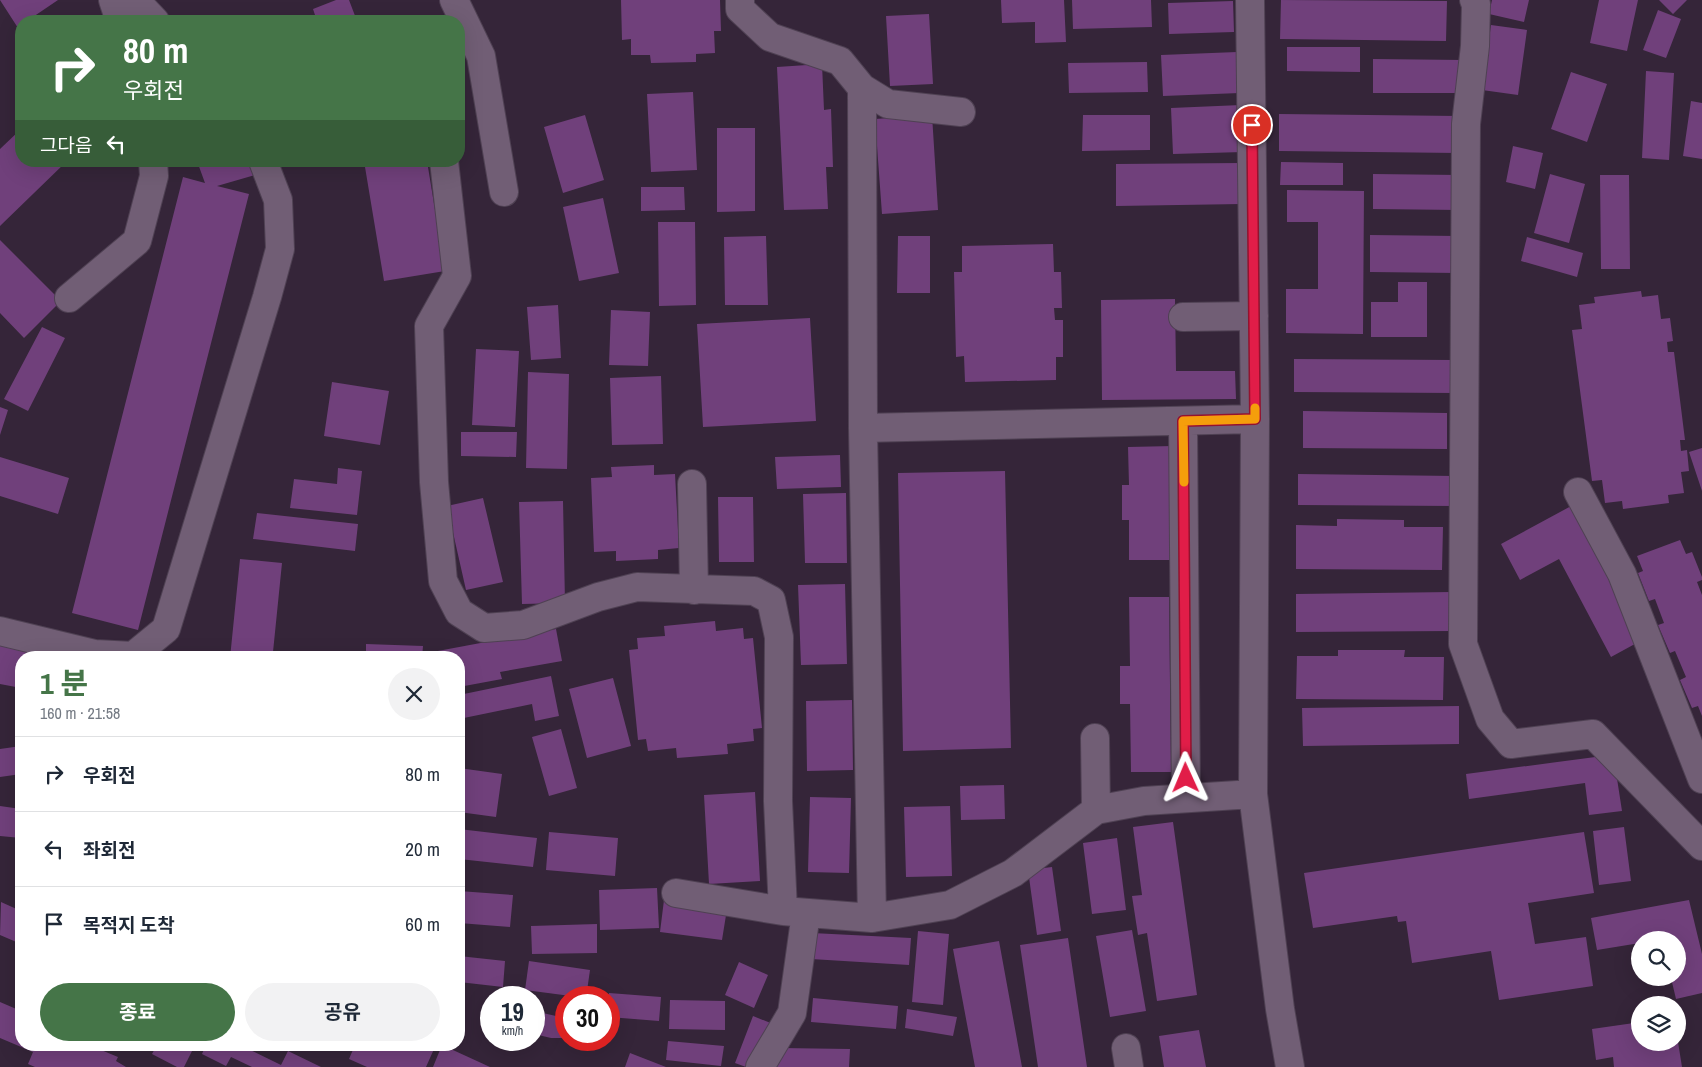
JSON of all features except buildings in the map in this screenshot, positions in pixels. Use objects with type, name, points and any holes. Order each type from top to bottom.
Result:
[{"type":"street","points":[[113,0],[118,15]]},
{"type":"street","points":[[135,0],[150,15]]},
{"type":"street","points":[[454,0],[461,15]]},
{"type":"street","points":[[740,0],[740,9],[770,38],[840,61],[862,88],[888,104],[961,112]]},
{"type":"street","points":[[1250,0],[1255,419],[1253,794],[1280,1009],[1290,1067]]},
{"type":"street","points":[[1474,0],[1476,4],[1476,46],[1466,124],[1463,644],[1490,719],[1511,744],[1593,734],[1702,846]]},
{"type":"street","points":[[465,23],[481,56],[504,192]]},
{"type":"street","points":[[862,88],[863,428],[872,918]]},
{"type":"street","points":[[69,298],[137,241],[154,176],[153,167]]},
{"type":"street","points":[[139,651],[166,629],[280,249],[278,200],[265,167]]},
{"type":"street","points":[[445,167],[457,276],[429,326],[434,482],[443,582],[459,612],[484,628],[523,625],[598,597],[637,586],[694,590],[754,591],[771,600],[779,636],[778,801],[794,912],[792,1013],[760,1067]]},
{"type":"street","points":[[1183,317],[1254,316]]},
{"type":"street","points":[[863,428],[1255,419]]},
{"type":"street","points":[[1183,421],[1186,798]]},
{"type":"street","points":[[692,484],[694,590]]},
{"type":"street","points":[[1578,492],[1622,574],[1702,779]]},
{"type":"street","points":[[0,631],[83,651]]},
{"type":"street","points":[[1095,738],[1096,810]]},
{"type":"street","points":[[676,893],[794,912],[872,918],[950,905],[1013,873],[1096,810],[1144,801],[1253,794]]},
{"type":"slow traffic","points":[[1184,482],[1183,421],[1255,419],[1255,408]]},
{"type":"route","points":[[1186,778],[1183,421],[1255,419],[1252,125]]}]
